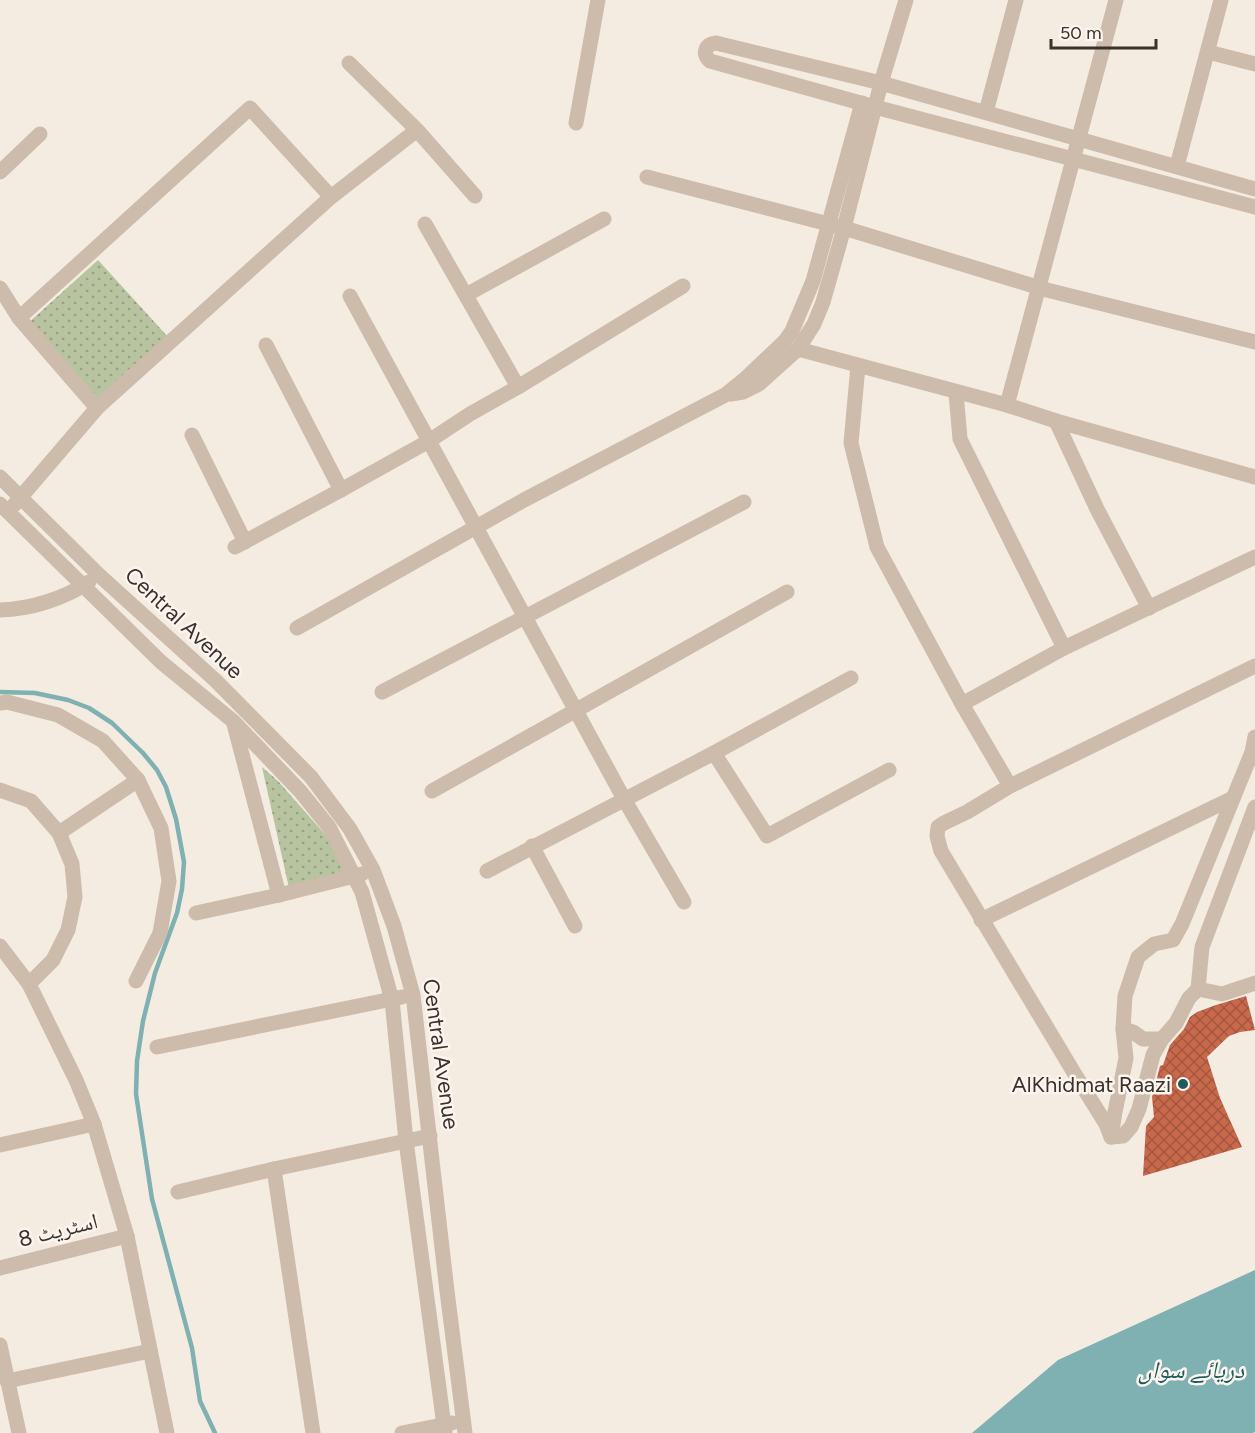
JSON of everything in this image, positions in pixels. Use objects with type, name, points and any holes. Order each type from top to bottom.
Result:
[{"type":"street","points":[[576,123],[598,0]]},
{"type":"street","points":[[297,628],[476,527],[725,395],[780,346],[792,331],[813,281],[868,105],[881,82],[906,0]]},
{"type":"street","points":[[986,112],[1016,0]]},
{"type":"street","points":[[1007,405],[1116,0]]},
{"type":"street","points":[[1177,166],[1221,0]]},
{"type":"street","points":[[1255,189],[881,82],[716,43],[710,45],[706,50],[706,56],[710,61],[1255,207]]},
{"type":"street","points":[[1208,52],[1255,64]]},
{"type":"street","points":[[350,63],[417,130],[475,196]]},
{"type":"street","points":[[725,395],[742,392],[759,384],[798,350],[814,324],[823,302],[844,228],[868,105]]},
{"type":"street","points":[[19,318],[250,108],[331,197]]},
{"type":"street","points":[[4,508],[20,498],[97,408],[331,197],[417,130]]},
{"type":"street","points":[[0,172],[40,134]]},
{"type":"street","points":[[647,177],[844,228],[1039,287],[1255,342]]},
{"type":"street","points":[[466,295],[604,219]]},
{"type":"street","points":[[425,224],[518,387]]},
{"type":"street","points":[[192,435],[240,544],[429,441],[683,286]]},
{"type":"street","points":[[0,288],[19,318],[97,408]]},
{"type":"street","points":[[350,296],[624,799],[684,902]]},
{"type":"street","points":[[266,345],[341,490]]},
{"type":"street","points":[[798,350],[1007,405],[1255,477]]},
{"type":"street","points":[[858,366],[851,443],[877,547],[962,704],[1010,786]]},
{"type":"street","points":[[956,393],[960,439],[1064,648]]},
{"type":"street","points":[[1056,421],[1097,509],[1149,608]]},
{"type":"street","name":"Central Avenue","points":[[0,477],[99,575],[215,680],[311,777],[350,829],[373,870],[394,926],[413,995],[465,1427]]},
{"type":"street","points":[[382,692],[744,502]]},
{"type":"street","name":"Central Avenue","points":[[4,508],[161,662],[233,721],[300,791],[329,827],[362,892],[392,1000],[406,1141],[444,1429]]},
{"type":"street","points":[[962,704],[1064,648],[1255,556]]},
{"type":"street","points":[[0,610],[17,609],[51,601],[83,586],[99,575]]},
{"type":"street","points":[[432,791],[787,592]]},
{"type":"street","points":[[1112,1137],[940,852],[938,827],[1010,786],[1255,666]]},
{"type":"street","points":[[487,871],[714,753],[851,678]]},
{"type":"street","points":[[215,680],[233,721],[279,895]]},
{"type":"street","points":[[0,703],[7,702],[58,715],[103,741],[138,780],[161,828],[169,881],[160,933],[136,981]]},
{"type":"street","points":[[1173,940],[1182,924],[1252,752],[1255,737]]},
{"type":"street","points":[[714,753],[767,836],[889,770]]},
{"type":"street","points":[[59,833],[138,780]]},
{"type":"street","points":[[0,790],[31,801],[59,833],[72,864],[75,897],[68,930],[53,960],[29,984]]},
{"type":"street","points":[[981,920],[1233,798]]},
{"type":"street","points":[[1112,1137],[1123,1136],[1131,1128],[1139,1109],[1153,1055],[1198,989],[1202,947],[1255,807]]},
{"type":"street","points":[[532,846],[575,926]]},
{"type":"street","points":[[196,913],[354,877],[373,870]]},
{"type":"street","points":[[1112,1137],[1126,1059],[1123,1029],[1125,996],[1138,957],[1154,944],[1173,940],[1191,940],[1202,947]]},
{"type":"street","points":[[0,946],[29,984],[76,1080],[94,1124],[127,1236],[167,1433]]},
{"type":"street","points":[[1198,989],[1222,994],[1255,983]]},
{"type":"street","points":[[157,1047],[413,995]]},
{"type":"street","points":[[1123,1029],[1143,1038],[1162,1039]]},
{"type":"street","points":[[0,1145],[94,1124]]},
{"type":"street","points":[[178,1192],[430,1136]]},
{"type":"street","points":[[274,1169],[314,1433]]},
{"type":"street","name":"اسٹریٹ 8","points":[[0,1268],[127,1236]]},
{"type":"street","points":[[0,1345],[19,1433]]},
{"type":"street","points":[[7,1381],[150,1351]]},
{"type":"street","points":[[402,1433],[465,1427]]},
{"type":"green space","points":[[98,260],[169,338],[98,401],[27,324]]},
{"type":"green space","points":[[262,767],[278,781],[323,832],[348,874],[289,888]]},
{"type":"water","name":"دریائے سواں","points":[[1255,1270],[1255,1432],[972,1433],[1058,1360]]},
{"type":"building","name":"AlKhidmat Raazi","points":[[1246,996],[1255,1030],[1229,1036],[1207,1057],[1220,1098],[1242,1147],[1143,1176],[1146,1126],[1154,1117],[1152,1097],[1160,1066],[1163,1065],[1170,1045],[1184,1029],[1190,1017],[1197,1012]]},
{"type":"waterway","points":[[0,692],[35,693],[68,700],[89,708],[112,723],[157,770],[166,787],[176,819],[184,862],[182,889],[177,913],[155,973],[143,1021],[137,1061],[136,1094],[152,1199],[192,1348],[200,1401],[215,1433]]},
{"type":"place","name":"AlKhidmat Raazi","points":[[1183,1084]]}]
